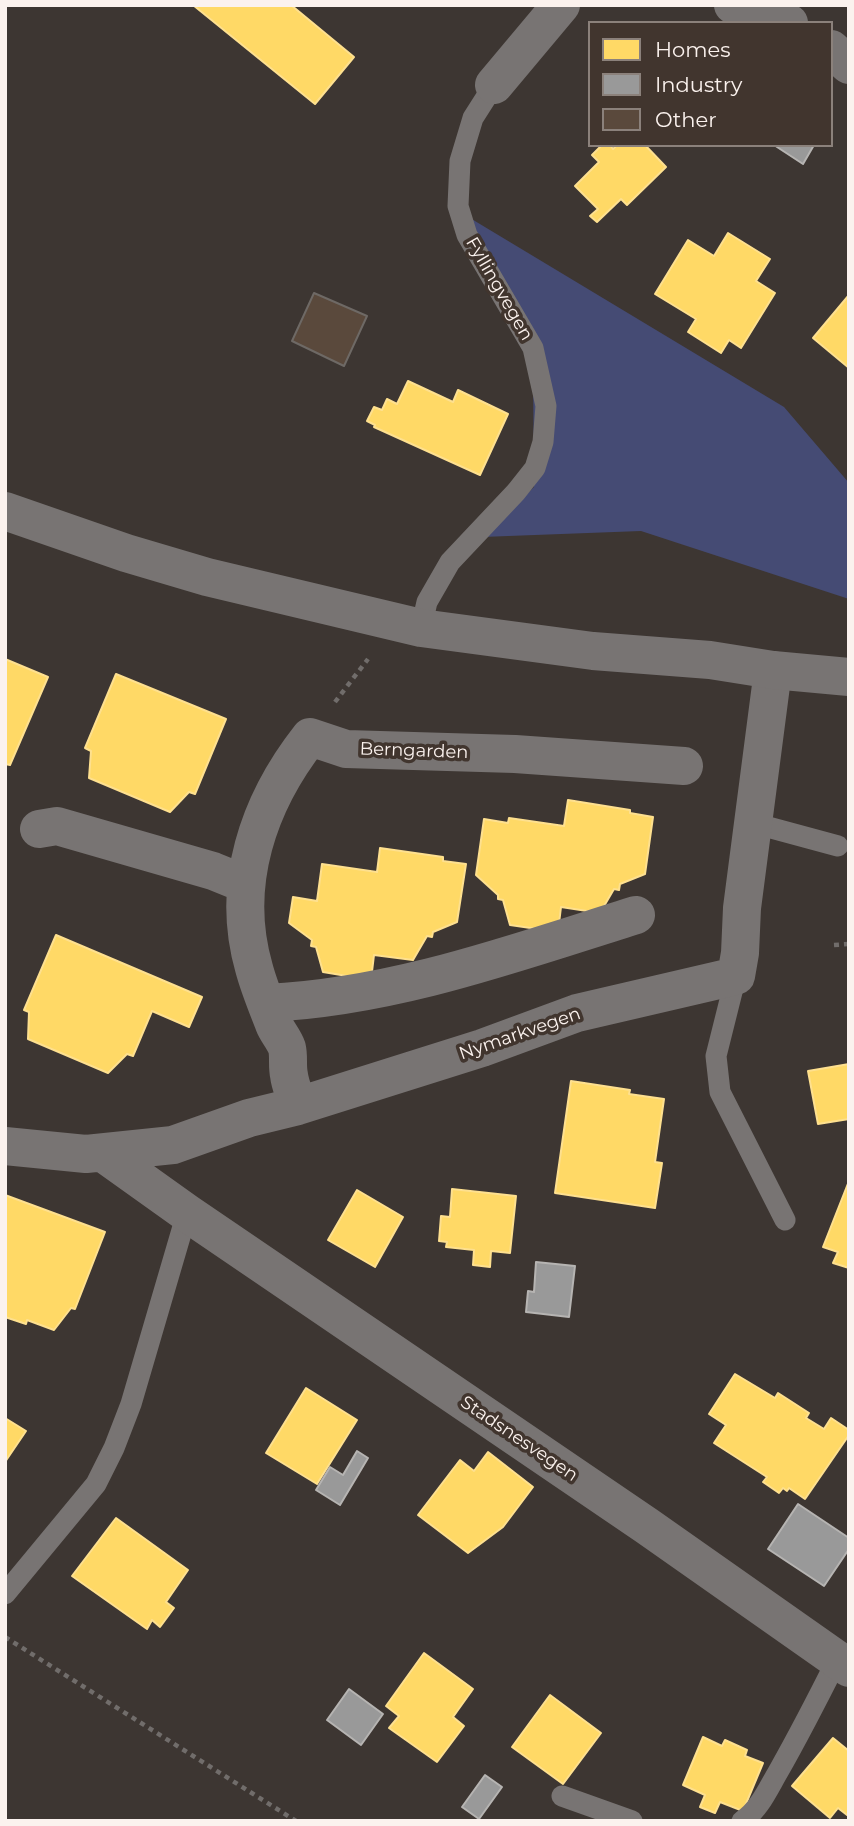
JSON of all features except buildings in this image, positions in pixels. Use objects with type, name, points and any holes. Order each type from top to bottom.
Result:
[{"type":"street","points":[[494,85],[561,5]]},
{"type":"street","points":[[733,5],[770,13],[785,21]]},
{"type":"street","points":[[833,51],[849,65]]},
{"type":"street","points":[[5,511],[126,553],[207,577],[411,626],[593,651],[710,660],[774,670],[849,677]]},
{"type":"street","points":[[736,976],[742,908],[774,670]]},
{"type":"street","points":[[298,1106],[289,1076],[286,1047],[275,1027],[254,968],[245,923],[245,884],[250,854],[260,822],[291,761],[310,737]]},
{"type":"street","name":"Berngarden","points":[[310,737],[346,749],[515,754],[684,766]]},
{"type":"street","points":[[39,829],[57,826],[213,871],[245,884]]},
{"type":"street","points":[[267,1003],[301,1002],[359,993],[470,967],[636,915]]},
{"type":"street","name":"Nymarkvegen","points":[[5,1146],[86,1154],[173,1145],[249,1118],[298,1106],[482,1048],[577,1013],[736,976]]},
{"type":"street","name":"Stadsnesvegen","points":[[103,1153],[187,1213],[647,1525],[843,1664]]},
{"type":"lane","name":"Fyllingvegen","points":[[411,626],[450,562],[535,468],[543,442],[546,406],[533,348],[467,235],[458,206],[460,161],[473,118],[494,85]]},
{"type":"lane","points":[[753,823],[838,846]]},
{"type":"lane","points":[[736,976],[716,1056],[720,1092],[785,1220]]},
{"type":"lane","points":[[5,1594],[96,1484],[114,1448],[131,1404],[187,1213]]},
{"type":"lane","points":[[742,1821],[750,1816],[764,1795],[843,1664]]},
{"type":"lane","points":[[562,1796],[632,1821]]},
{"type":"path","points":[[310,737],[376,649],[411,626]]},
{"type":"path","points":[[834,945],[849,944]]},
{"type":"path","points":[[5,1637],[296,1821]]},
{"type":"shaded area","points":[[450,206],[784,407],[849,483],[849,599],[641,531],[482,537],[534,487],[533,369]]}]
